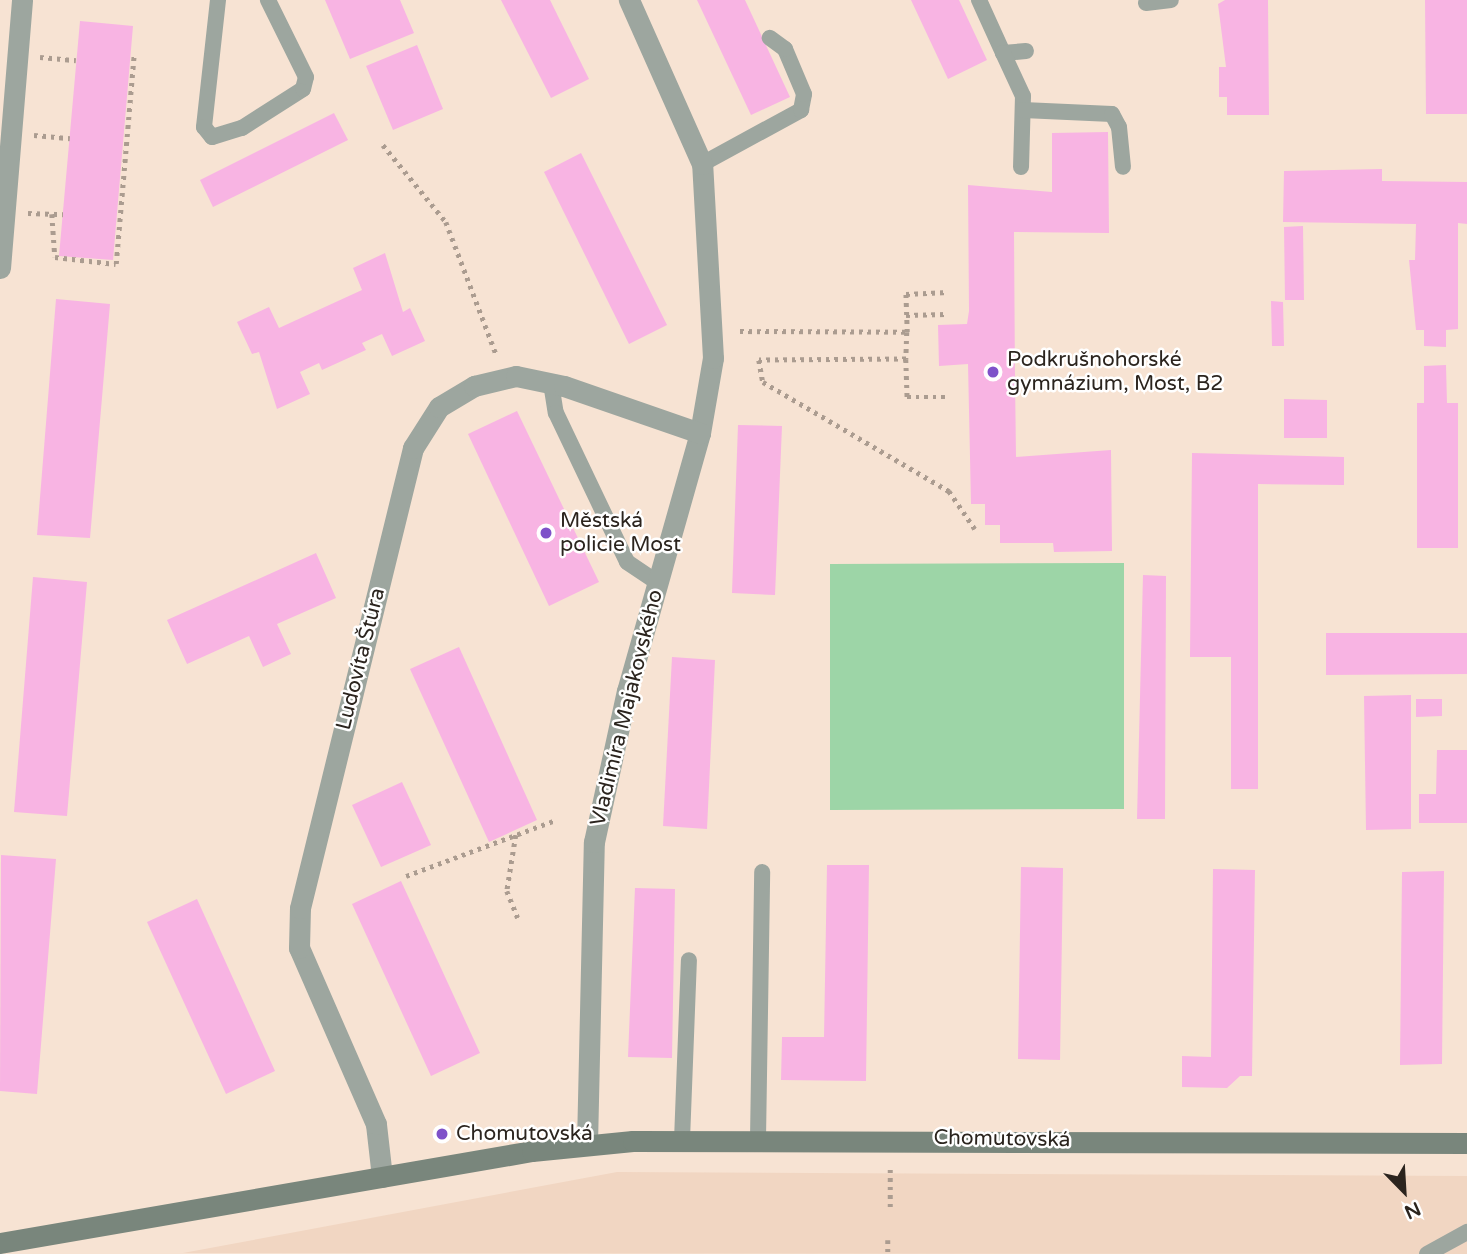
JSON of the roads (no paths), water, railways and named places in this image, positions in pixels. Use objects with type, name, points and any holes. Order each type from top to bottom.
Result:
[{"type":"street","points":[[0,268],[22,0]]},
{"type":"street","name":"Vladimíra Majakovského","points":[[587,1144],[594,842],[658,583],[700,433],[713,358],[702,164],[629,0]]},
{"type":"street","name":"Ludovíta Štúra","points":[[382,1177],[376,1124],[299,948],[300,908],[413,448],[439,407],[474,386],[516,376],[551,383],[700,433]]},
{"type":"street","name":"Chomutovská","points":[[0,1243],[587,1144],[758,1139],[1467,1143]]},
{"type":"lane","points":[[218,0],[204,127],[212,137],[242,128],[303,89],[306,78],[268,0]]},
{"type":"lane","points":[[978,0],[1023,96],[1021,167]]},
{"type":"lane","points":[[1146,3],[1171,0]]},
{"type":"lane","points":[[702,164],[801,110],[804,94],[785,49],[771,38]]},
{"type":"lane","points":[[1003,53],[1026,51]]},
{"type":"lane","points":[[1023,110],[1112,114],[1124,167]]},
{"type":"lane","points":[[551,383],[556,413],[627,562],[658,583]]},
{"type":"lane","points":[[758,1139],[762,872]]},
{"type":"lane","points":[[682,1140],[689,960]]},
{"type":"lane","points":[[1427,1254],[1467,1232]]},
{"type":"place","name":"Podkrušnohorské gymnázium, Most, B2","points":[[993,372]]},
{"type":"place","name":"Městská policie Most","points":[[546,533]]},
{"type":"place","name":"Chomutovská","points":[[442,1134]]}]
